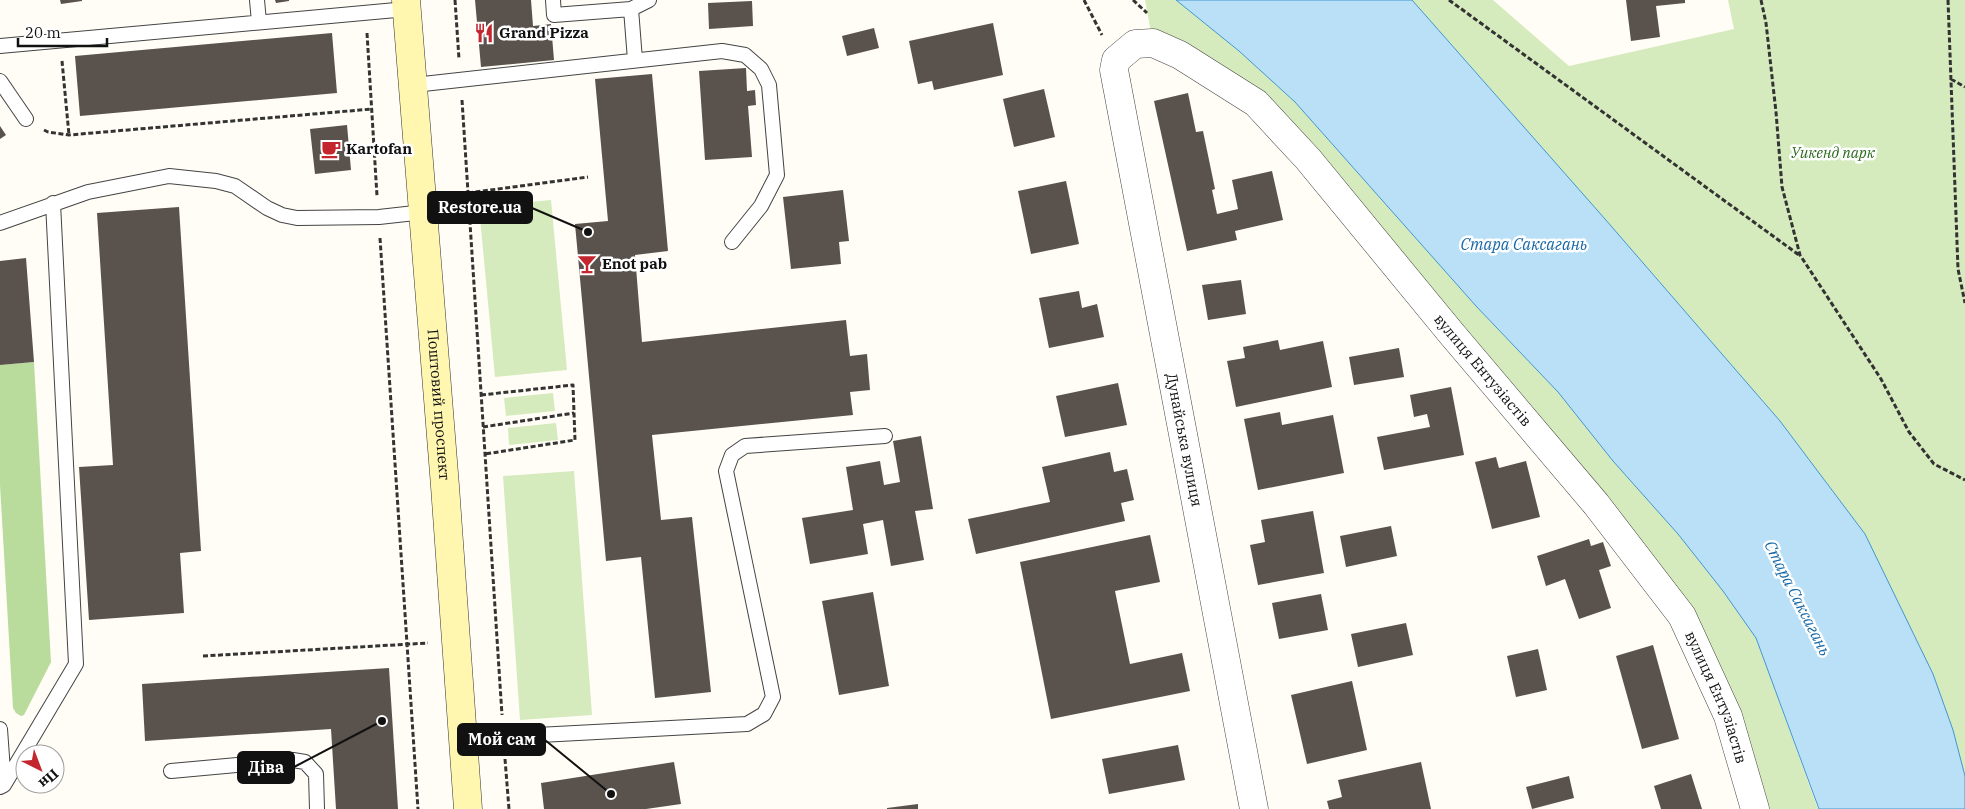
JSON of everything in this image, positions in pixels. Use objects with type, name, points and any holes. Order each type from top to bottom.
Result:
[{"type":"street","name":"Поштовий проспект","points":[[407,4],[468,809]]},
{"type":"street","name":"вулиця Ентузіастів","points":[[1115,65],[1136,44],[1152,43],[1180,55],[1256,103],[1308,159],[1451,333],[1584,490],[1682,616],[1728,716],[1755,809]]},
{"type":"street","name":"Дунайська вулиця","points":[[1115,65],[1254,809]]},
{"type":"lane","points":[[257,0],[259,22]]},
{"type":"lane","points":[[553,0],[554,15],[631,9],[649,0]]},
{"type":"lane","points":[[0,46],[366,12],[407,4]]},
{"type":"lane","points":[[631,9],[635,60]]},
{"type":"lane","points":[[414,85],[722,51],[745,55],[761,69],[769,85],[777,175],[761,206],[732,242]]},
{"type":"lane","points":[[0,81],[26,119]]},
{"type":"lane","points":[[0,223],[88,192],[169,176],[216,181],[235,186],[267,208],[282,215],[297,218],[378,218],[424,212]]},
{"type":"lane","points":[[2,786],[76,664],[53,203]]},
{"type":"lane","points":[[463,739],[747,724],[764,714],[773,697],[726,471],[732,455],[745,446],[885,436]]},
{"type":"lane","points":[[0,729],[2,786]]},
{"type":"lane","points":[[171,770],[293,760],[306,762],[316,774],[317,809]]},
{"type":"path","points":[[454,0],[509,809]]},
{"type":"path","points":[[1084,0],[1115,65]]},
{"type":"path","points":[[1449,0],[1800,255]]},
{"type":"path","points":[[1761,0],[1766,23],[1776,112],[1782,187],[1800,255],[1881,379],[1909,432],[1934,464],[1965,480]]},
{"type":"path","points":[[1948,0],[1958,270],[1965,303]]},
{"type":"path","points":[[366,12],[418,809]]},
{"type":"path","points":[[63,66],[69,135],[372,109]]},
{"type":"path","points":[[1950,78],[1965,87]]},
{"type":"path","points":[[468,193],[588,177]]},
{"type":"path","points":[[481,395],[573,385],[575,440],[485,454]]},
{"type":"path","points":[[483,427],[574,413]]},
{"type":"path","points":[[203,656],[456,641]]},
{"type":"green space","points":[[1145,0],[1176,0],[1239,51],[1295,102],[1476,306],[1558,392],[1613,461],[1678,534],[1723,591],[1756,638],[1818,809],[1755,809],[1682,616],[1308,159],[1153,43]]},
{"type":"green space","name":"Уикенд парк","points":[[1412,0],[1493,0],[1569,66],[1734,29],[1728,0],[1965,0],[1965,777],[1953,730],[1933,674],[1865,534],[1780,421]]},
{"type":"green space","points":[[551,200],[567,370],[495,377],[479,207]]},
{"type":"green space","points":[[34,362],[51,662],[24,715],[21,716],[13,708],[0,485],[0,365]]},
{"type":"green space","points":[[553,393],[555,411],[506,416],[504,398]]},
{"type":"green space","points":[[556,423],[558,440],[509,445],[508,428]]},
{"type":"green space","points":[[574,471],[592,715],[520,720],[503,476]]},
{"type":"water","name":"Стара Саксагань","points":[[1176,0],[1412,0],[1780,421],[1865,534],[1933,674],[1953,730],[1965,776],[1965,809],[1819,809],[1756,638],[1723,591],[1678,534],[1613,461],[1558,392],[1476,306],[1295,102],[1239,51]]},
{"type":"building","points":[[60,0],[82,0],[82,1],[61,4]]},
{"type":"building","points":[[275,0],[289,0],[289,1],[276,3]]},
{"type":"building","points":[[475,0],[531,0],[533,26],[551,24],[554,60],[481,67]]},
{"type":"building","points":[[1626,0],[1685,0],[1685,3],[1656,6],[1660,37],[1631,41]]},
{"type":"building","points":[[752,1],[753,26],[709,29],[708,3]]},
{"type":"building","points":[[993,23],[1003,75],[934,90],[932,81],[918,84],[909,41]]},
{"type":"building","points":[[874,28],[879,48],[847,56],[842,36]]},
{"type":"building","points":[[332,33],[337,93],[80,116],[75,56]]},
{"type":"building","points":[[746,68],[747,91],[755,90],[756,105],[748,106],[752,157],[705,160],[699,71]]},
{"type":"building","points":[[652,74],[668,251],[635,255],[642,342],[846,320],[850,356],[867,354],[870,390],[850,392],[853,415],[652,435],[661,520],[692,517],[711,692],[655,698],[641,557],[606,561],[575,224],[608,221],[595,79]]},
{"type":"building","points":[[1044,89],[1055,137],[1014,147],[1003,99]]},
{"type":"building","points":[[1188,93],[1196,132],[1203,131],[1215,189],[1212,190],[1217,214],[1238,209],[1232,180],[1272,171],[1283,220],[1235,231],[1237,240],[1187,251],[1154,101]]},
{"type":"building","name":"Kartofan","points":[[347,125],[351,170],[315,174],[310,129]]},
{"type":"building","points":[[0,126],[6,135],[0,139]]},
{"type":"building","points":[[1066,181],[1079,244],[1031,254],[1018,191]]},
{"type":"building","points":[[843,190],[849,241],[839,242],[841,264],[791,269],[783,197]]},
{"type":"building","points":[[179,207],[201,551],[180,553],[184,613],[89,620],[79,467],[113,465],[97,213]]},
{"type":"building","points":[[26,258],[34,362],[0,365],[0,261]]},
{"type":"building","points":[[1241,280],[1246,314],[1208,320],[1202,285]]},
{"type":"building","points":[[1079,291],[1082,308],[1097,304],[1104,337],[1049,348],[1039,298]]},
{"type":"building","points":[[1278,340],[1280,350],[1323,341],[1332,387],[1236,407],[1227,361],[1245,358],[1243,347]]},
{"type":"building","points":[[1399,348],[1404,377],[1354,385],[1349,357]]},
{"type":"building","points":[[1118,383],[1127,425],[1065,437],[1056,396]]},
{"type":"building","points":[[1451,387],[1464,455],[1384,470],[1377,437],[1430,427],[1427,414],[1414,417],[1410,395]]},
{"type":"building","points":[[1280,412],[1282,425],[1333,415],[1344,473],[1258,490],[1244,419]]},
{"type":"building","points":[[921,436],[933,509],[915,511],[924,560],[891,566],[883,520],[863,524],[868,554],[810,564],[802,518],[853,510],[846,467],[880,461],[884,485],[900,482],[893,441]]},
{"type":"building","points":[[1110,452],[1114,472],[1127,469],[1134,500],[1121,503],[1125,521],[976,554],[968,519],[1050,502],[1042,467]]},
{"type":"building","points":[[1496,457],[1499,468],[1526,461],[1540,517],[1492,529],[1475,462]]},
{"type":"building","points":[[1313,511],[1324,573],[1258,585],[1250,545],[1265,542],[1261,520]]},
{"type":"building","points":[[1391,526],[1397,556],[1346,567],[1340,536]]},
{"type":"building","points":[[1150,535],[1160,582],[1115,591],[1130,664],[1182,653],[1190,691],[1051,719],[1020,562]]},
{"type":"building","points":[[1589,539],[1591,546],[1603,542],[1611,566],[1599,570],[1611,608],[1579,619],[1565,579],[1546,586],[1537,556]]},
{"type":"building","points":[[873,592],[889,686],[839,695],[822,601]]},
{"type":"building","points":[[1321,594],[1328,630],[1279,639],[1272,603]]},
{"type":"building","points":[[1406,623],[1413,655],[1358,667],[1351,634]]},
{"type":"building","points":[[1653,645],[1679,739],[1642,749],[1616,656]]},
{"type":"building","points":[[1538,649],[1547,690],[1516,697],[1507,656]]},
{"type":"building","points":[[389,668],[398,809],[336,809],[331,729],[145,741],[142,684]]},
{"type":"building","points":[[1352,681],[1367,750],[1307,764],[1291,695]]},
{"type":"building","points":[[1178,745],[1185,780],[1109,794],[1102,759]]},
{"type":"building","points":[[674,762],[681,804],[646,809],[544,809],[541,783]]},
{"type":"building","points":[[1421,762],[1431,809],[1329,809],[1327,801],[1342,797],[1338,780]]},
{"type":"building","points":[[1691,774],[1702,809],[1661,809],[1654,786]]},
{"type":"building","points":[[1569,776],[1574,798],[1532,809],[1526,787]]},
{"type":"building","points":[[918,804],[918,809],[887,809],[887,808]]},
{"type":"place","name":"Grand Pizza","points":[[484,33]]},
{"type":"place","name":"Kartofan","points":[[331,149]]},
{"type":"place","name":"Restore.ua","points":[[588,232]]},
{"type":"place","name":"Enot pab","points":[[587,264]]},
{"type":"place","name":"Діва","points":[[382,721]]},
{"type":"place","name":"Мой сам","points":[[611,794]]}]
